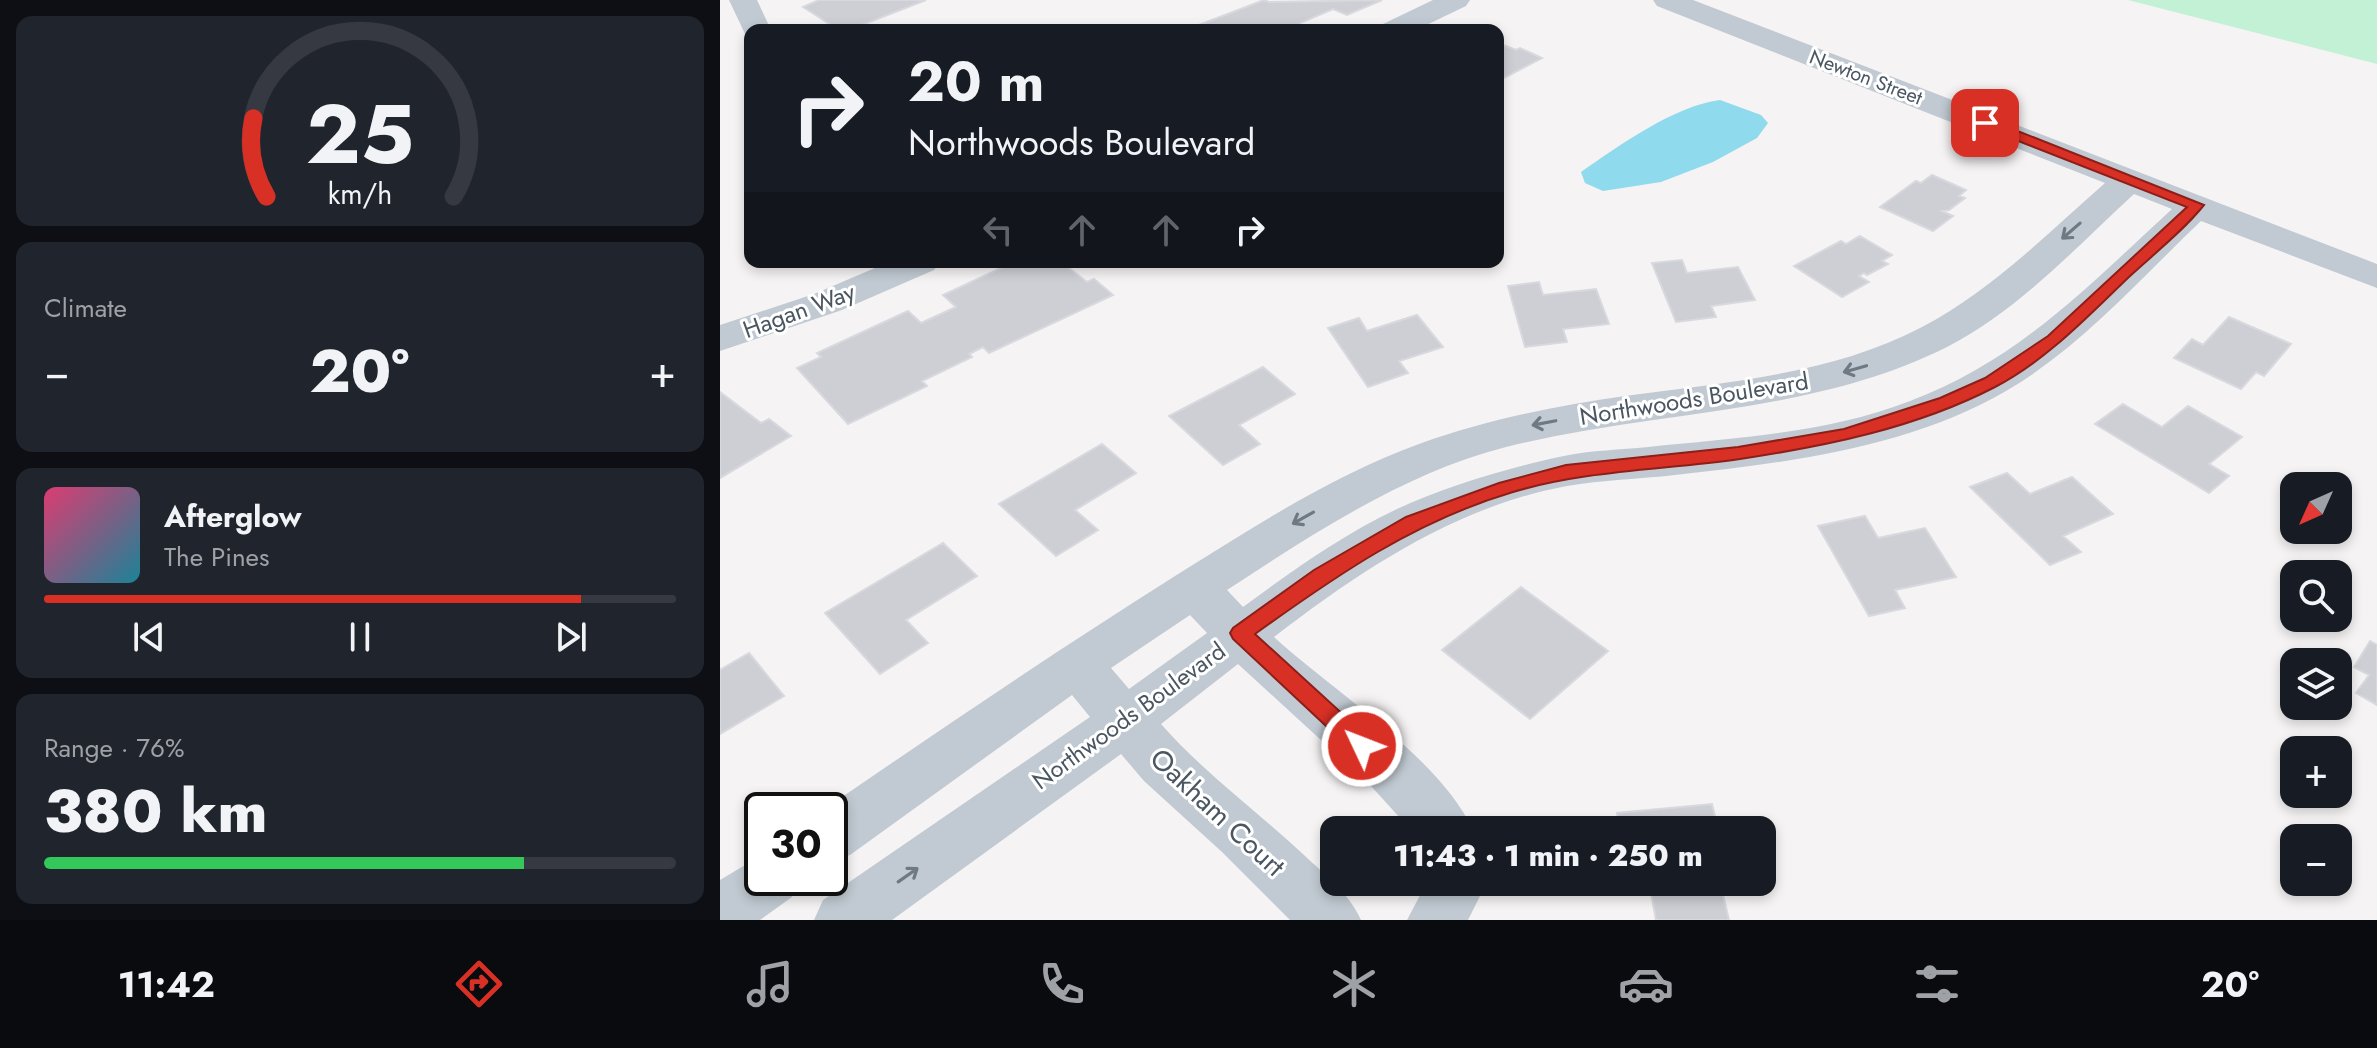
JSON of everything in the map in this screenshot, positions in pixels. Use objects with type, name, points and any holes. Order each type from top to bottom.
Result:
[{"type":"street","points":[[744,0],[754,24]]},
{"type":"street","points":[[1406,24],[1456,0]]},
{"type":"street","name":"Newton Street","points":[[1667,0],[2377,277]]},
{"type":"street","name":"Northwoods Boulevard","points":[[848,824],[1076,664],[1292,523],[1373,480],[1451,449],[1539,424],[1813,380],[1876,363],[1931,340],[1985,306],[2130,179]]},
{"type":"street","name":"Northwoods Boulevard","points":[[844,920],[1126,721],[1321,575],[1413,521],[1506,487],[1566,471],[1738,453],[1846,435],[1924,412],[1991,382],[2054,339],[2197,205]]},
{"type":"street","name":"Hagan Way","points":[[720,338],[828,302],[907,268]]},
{"type":"street","points":[[1194,588],[1434,816]]},
{"type":"street","name":"Oakham Court","points":[[1076,664],[1163,765],[1242,834],[1331,920]]},
{"type":"street","points":[[720,914],[746,896]]},
{"type":"street","points":[[1437,920],[1450,896]]},
{"type":"green space","points":[[2128,0],[2377,0],[2377,64]]},
{"type":"water","points":[[1720,100],[1761,115],[1768,123],[1757,138],[1713,162],[1661,182],[1603,191],[1585,183],[1581,172],[1630,139],[1684,110]]},
{"type":"building","points":[[819,0],[926,0],[864,24],[830,24],[803,7]]},
{"type":"building","points":[[1264,0],[1382,0],[1347,15],[1333,9],[1302,24],[1202,24]]},
{"type":"building","points":[[1504,45],[1516,50],[1520,48],[1542,58],[1504,78]]},
{"type":"building","points":[[1932,175],[1966,190],[1959,196],[1965,198],[1949,210],[1942,211],[1953,216],[1933,231],[1880,207],[1916,181],[1921,183]]},
{"type":"building","points":[[1860,236],[1892,255],[1882,261],[1888,264],[1859,276],[1869,282],[1842,297],[1794,266],[1841,241],[1846,244]]},
{"type":"building","points":[[1682,260],[1687,273],[1738,267],[1755,300],[1711,306],[1716,317],[1676,322],[1652,263]]},
{"type":"building","points":[[1001,268],[1069,268],[1087,282],[1094,279],[1113,295],[989,353],[983,347],[969,354],[972,357],[922,381],[927,386],[848,424],[797,368],[821,357],[817,353],[908,311],[921,323],[956,307],[943,295]]},
{"type":"building","points":[[1539,282],[1543,295],[1596,289],[1609,324],[1563,329],[1567,342],[1525,347],[1508,286]]},
{"type":"building","points":[[1417,315],[1443,347],[1399,361],[1408,373],[1368,387],[1328,328],[1359,318],[1367,331]]},
{"type":"building","points":[[2229,317],[2291,344],[2264,376],[2256,372],[2241,389],[2174,358],[2192,339],[2203,345]]},
{"type":"building","points":[[1263,367],[1295,394],[1239,425],[1260,444],[1223,465],[1169,416]]},
{"type":"building","points":[[720,392],[761,423],[769,419],[791,436],[720,478]]},
{"type":"building","points":[[2123,404],[2162,427],[2188,406],[2242,437],[2209,464],[2229,476],[2209,493],[2095,424]]},
{"type":"building","points":[[1102,444],[1136,473],[1075,510],[1098,530],[1056,556],[999,504]]},
{"type":"building","points":[[2007,473],[2030,494],[2072,477],[2113,514],[2063,536],[2081,552],[2050,565],[1970,487]]},
{"type":"building","points":[[1865,516],[1878,538],[1925,528],[1956,577],[1895,590],[1905,608],[1869,616],[1818,526]]},
{"type":"building","points":[[943,543],[977,576],[906,620],[928,643],[880,674],[825,613]]},
{"type":"building","points":[[1521,587],[1608,651],[1530,719],[1442,650]]},
{"type":"building","points":[[2370,641],[2377,645],[2377,705],[2356,693],[2369,675],[2354,667]]},
{"type":"building","points":[[749,653],[784,696],[720,734],[720,670]]},
{"type":"building","points":[[1712,804],[1715,816],[1618,816],[1617,813]]},
{"type":"building","points":[[1652,896],[1723,896],[1729,920],[1656,920]]},
{"type":"route","points":[[1362,746],[1240,633],[1321,575],[1413,521],[1506,487],[1566,471],[1738,453],[1846,435],[1924,412],[1991,382],[2025,361],[2054,339],[2197,205],[1985,123]]}]
